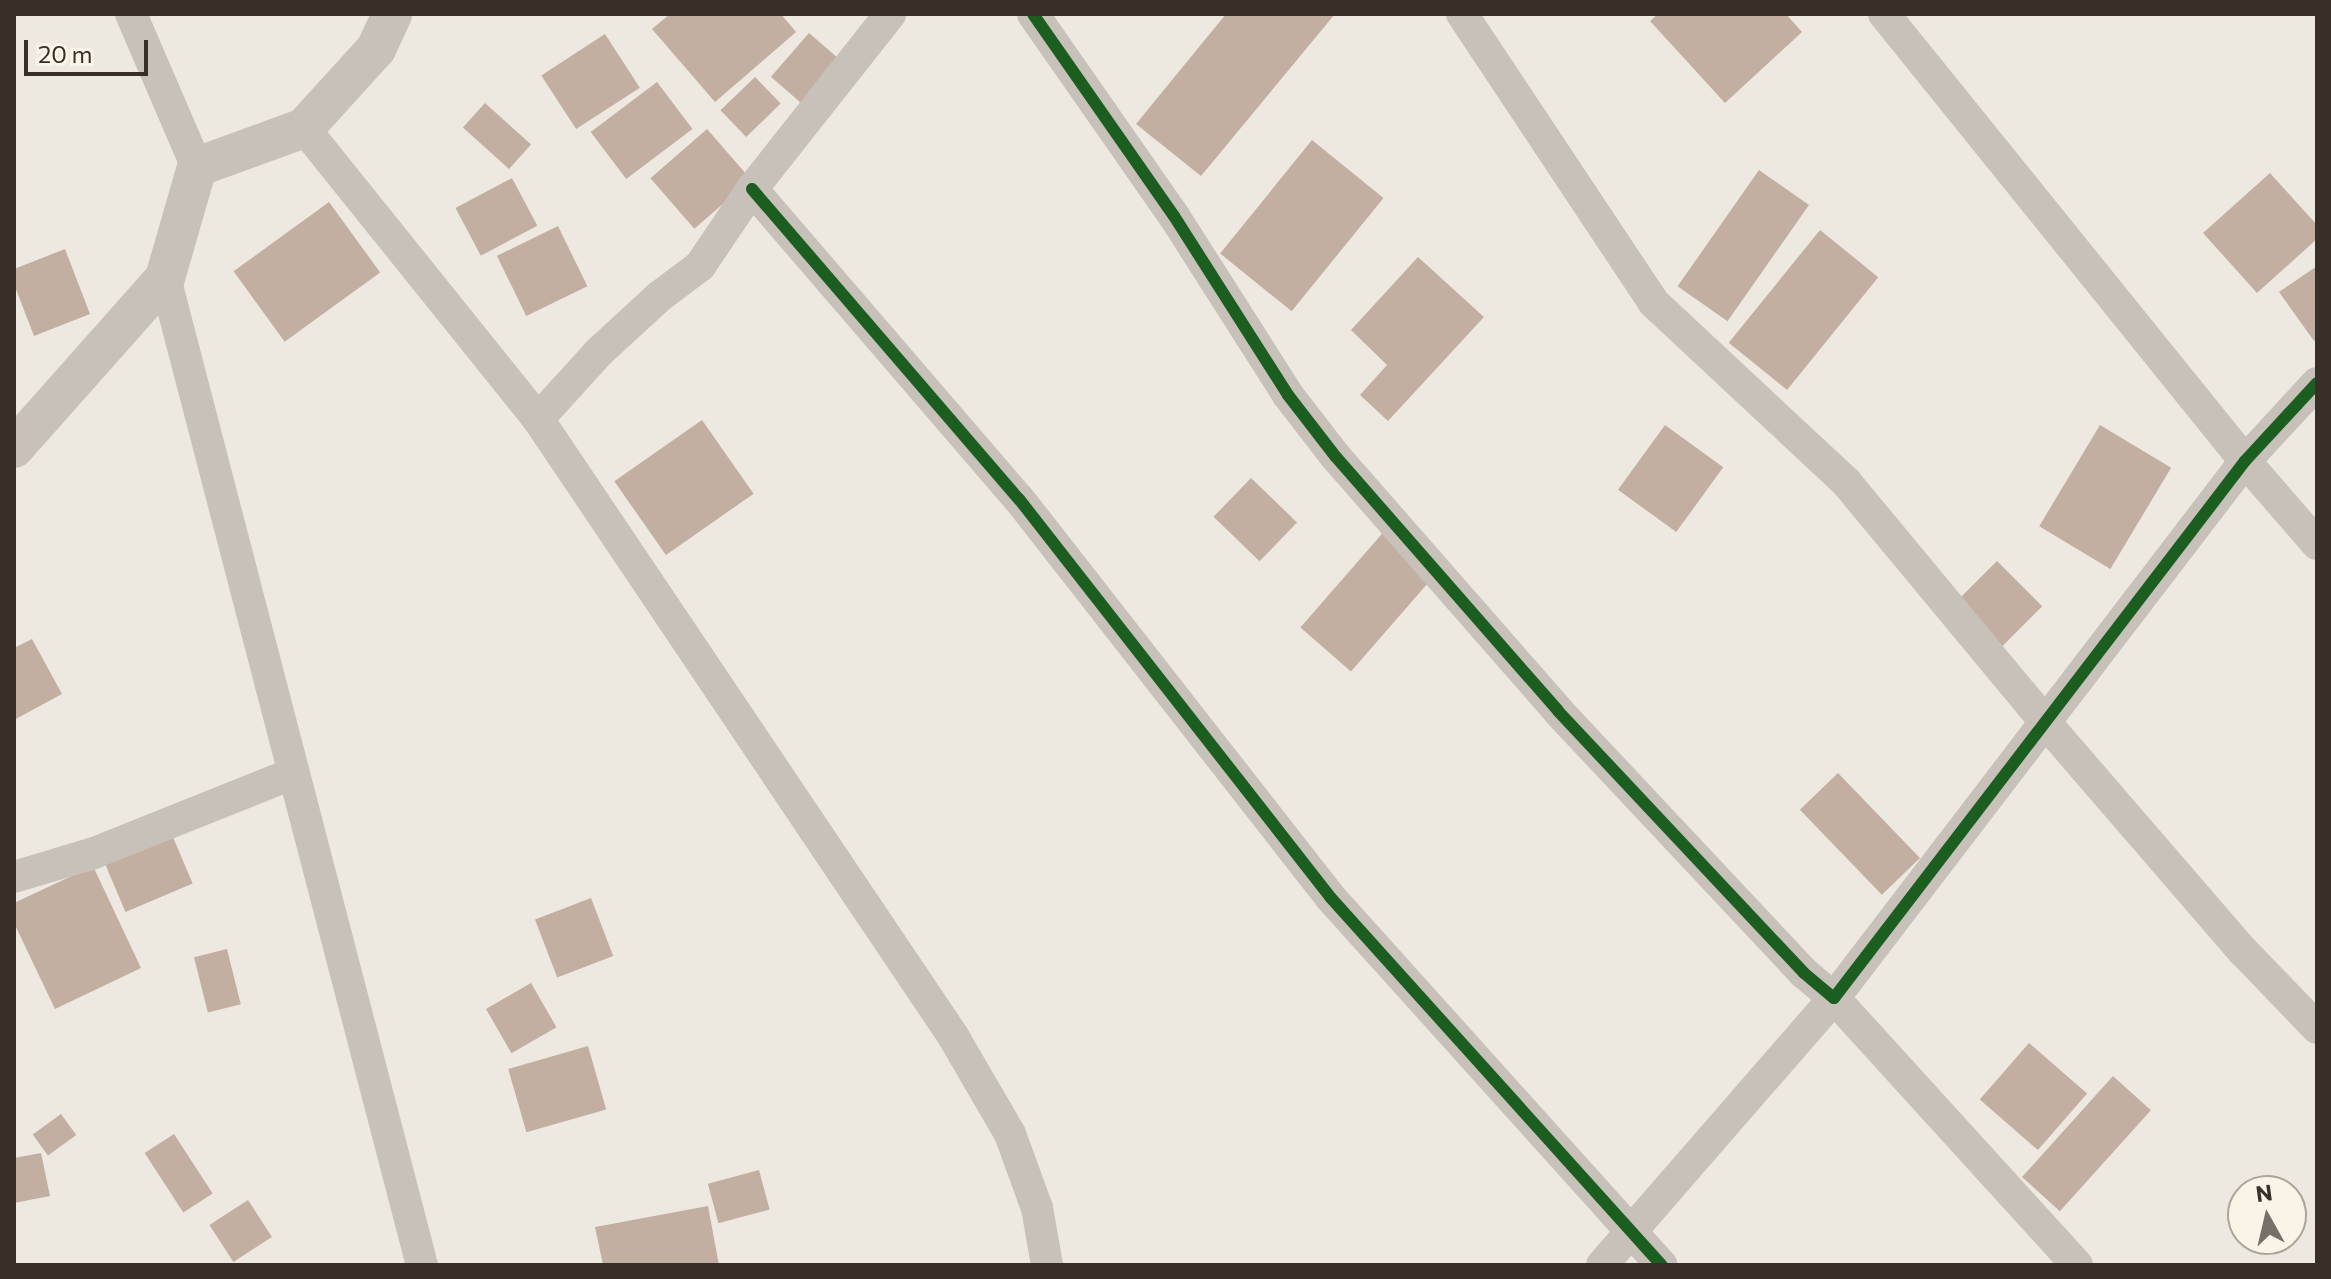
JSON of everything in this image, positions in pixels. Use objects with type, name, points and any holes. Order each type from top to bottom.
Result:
[{"type":"street","points":[[14,448],[165,278],[197,167],[131,14]]},
{"type":"street","points":[[197,167],[304,128],[376,49],[392,14]]},
{"type":"street","points":[[538,419],[599,352],[660,296],[700,266],[752,189],[890,14]]},
{"type":"street","points":[[1033,14],[1174,216],[1288,395],[1336,457],[1558,711],[1804,973],[1834,998],[2077,1265]]},
{"type":"street","points":[[1462,14],[1653,302],[1846,482],[2045,722],[2243,951],[2317,1028]]},
{"type":"street","points":[[1884,14],[2245,461],[2317,544]]},
{"type":"street","points":[[304,128],[538,419],[953,1036],[1010,1134],[1037,1208],[1047,1265]]},
{"type":"street","points":[[752,189],[1019,499],[1331,898],[1661,1265]]},
{"type":"street","points":[[165,278],[422,1265]]},
{"type":"street","points":[[1602,1265],[1834,998],[2245,461],[2317,383]]},
{"type":"street","points":[[14,877],[94,853],[294,773]]},
{"type":"building","points":[[670,14],[781,14],[796,32],[715,102],[652,29]]},
{"type":"building","points":[[1226,14],[1335,14],[1201,176],[1136,124]]},
{"type":"building","points":[[1658,14],[1786,14],[1802,32],[1725,103],[1650,21]]},
{"type":"building","points":[[809,33],[854,72],[816,116],[771,77]]},
{"type":"building","points":[[605,34],[640,88],[576,129],[541,75]]},
{"type":"building","points":[[755,77],[781,104],[746,137],[720,110]]},
{"type":"building","points":[[657,82],[693,129],[626,179],[591,132]]},
{"type":"building","points":[[485,103],[531,144],[509,169],[463,128]]},
{"type":"building","points":[[707,129],[751,180],[694,229],[650,178]]},
{"type":"building","points":[[1312,140],[1383,198],[1292,311],[1220,253]]},
{"type":"building","points":[[1759,170],[1809,205],[1728,321],[1678,286]]},
{"type":"building","points":[[2270,173],[2317,225],[2317,239],[2257,293],[2203,233]]},
{"type":"building","points":[[512,178],[537,226],[481,256],[455,208]]},
{"type":"building","points":[[329,202],[380,272],[285,342],[234,271]]},
{"type":"building","points":[[558,226],[587,286],[526,316],[497,256]]},
{"type":"building","points":[[1820,230],[1878,277],[1787,390],[1729,343]]},
{"type":"building","points":[[65,249],[90,314],[34,336],[14,284],[14,269]]},
{"type":"building","points":[[1418,257],[1484,317],[1388,421],[1360,395],[1387,365],[1351,330]]},
{"type":"building","points":[[2317,266],[2317,338],[2314,341],[2279,292]]},
{"type":"building","points":[[702,420],[754,494],[666,555],[614,481]]},
{"type":"building","points":[[1665,425],[1723,467],[1676,532],[1618,490]]},
{"type":"building","points":[[2100,425],[2171,468],[2110,569],[2039,526]]},
{"type":"building","points":[[1251,478],[1297,522],[1260,561],[1213,517]]},
{"type":"building","points":[[1387,528],[1438,572],[1351,672],[1300,628]]},
{"type":"building","points":[[1997,561],[2042,606],[1996,652],[1951,607]]},
{"type":"building","points":[[32,639],[62,694],[14,720],[14,648]]},
{"type":"building","points":[[1838,773],[1920,858],[1882,895],[1800,810]]},
{"type":"building","points":[[170,830],[193,883],[125,912],[103,859]]},
{"type":"building","points":[[93,866],[141,968],[55,1009],[14,923],[14,903]]},
{"type":"building","points":[[591,898],[613,956],[557,977],[535,920]]},
{"type":"building","points":[[227,949],[241,1004],[208,1013],[194,957]]},
{"type":"building","points":[[531,983],[556,1027],[511,1053],[486,1009]]},
{"type":"building","points":[[2029,1043],[2087,1094],[2038,1150],[1980,1100]]},
{"type":"building","points":[[588,1046],[606,1109],[526,1132],[508,1069]]},
{"type":"building","points":[[2113,1076],[2151,1110],[2060,1211],[2022,1177]]},
{"type":"building","points":[[61,1114],[76,1135],[48,1156],[33,1135]]},
{"type":"building","points":[[174,1134],[213,1194],[183,1213],[145,1153]]},
{"type":"building","points":[[41,1153],[50,1196],[14,1203],[14,1158]]},
{"type":"building","points":[[759,1170],[770,1210],[718,1223],[708,1184]]},
{"type":"building","points":[[248,1200],[272,1237],[233,1262],[209,1225]]},
{"type":"building","points":[[708,1206],[719,1265],[603,1265],[595,1227]]},
{"type":"cycle path","points":[[1033,14],[1174,216],[1288,395],[1336,457],[1558,711],[1804,973],[1834,998],[2245,461],[2317,383]]},
{"type":"cycle path","points":[[752,189],[1019,499],[1331,898],[1661,1265]]}]
